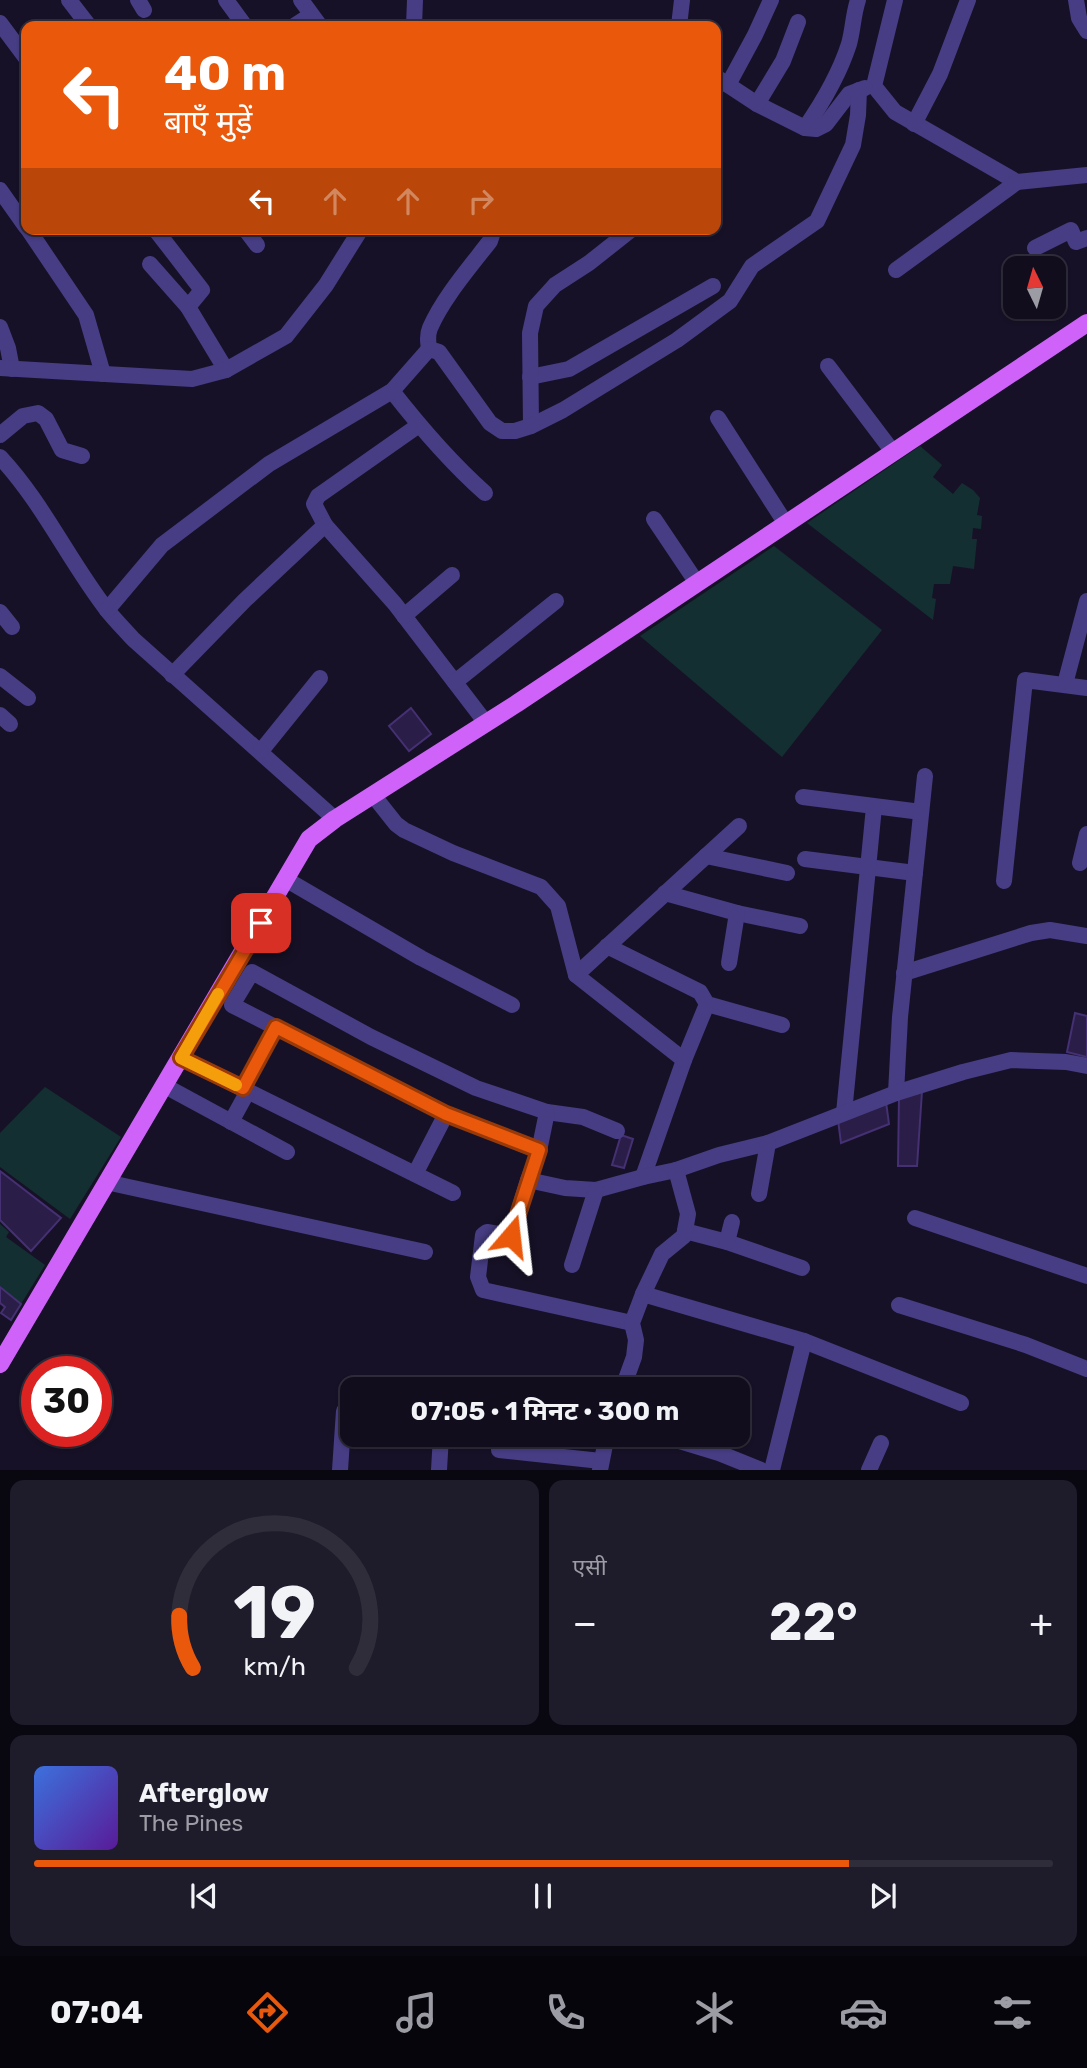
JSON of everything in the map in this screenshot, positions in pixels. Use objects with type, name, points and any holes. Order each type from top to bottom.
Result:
[{"type":"main road","points":[[0,1364],[309,839],[335,818],[486,723],[1087,323]]},
{"type":"street","points":[[69,0],[85,21]]},
{"type":"street","points":[[226,0],[241,21]]},
{"type":"street","points":[[301,0],[316,21]]},
{"type":"street","points":[[414,21],[415,0]]},
{"type":"street","points":[[679,21],[682,0]]},
{"type":"street","points":[[751,0],[769,4],[722,81],[757,104],[805,128],[816,129],[826,124],[849,94],[866,88]]},
{"type":"street","points":[[805,128],[830,92],[849,42],[858,0]]},
{"type":"street","points":[[429,349],[439,352],[490,423],[502,431],[515,431],[563,410],[677,340],[730,301],[752,266],[817,221],[853,145],[858,115],[895,0]]},
{"type":"street","points":[[914,124],[940,74],[968,0]]},
{"type":"street","points":[[1076,0],[1079,18],[1087,32]]},
{"type":"street","points":[[757,104],[783,61],[798,22]]},
{"type":"street","points":[[0,23],[21,51]]},
{"type":"street","points":[[866,88],[914,124],[1017,182]]},
{"type":"street","points":[[895,270],[1017,182],[1087,175]]},
{"type":"street","points":[[0,190],[21,220]]},
{"type":"street","points":[[1035,248],[1070,230],[1076,242],[1087,238]]},
{"type":"street","points":[[32,235],[82,306],[103,374]]},
{"type":"street","points":[[160,235],[202,290],[188,307]]},
{"type":"street","points":[[250,235],[257,245]]},
{"type":"street","points":[[0,327],[8,348],[6,368],[192,379],[226,370],[286,336],[326,285],[357,235]]},
{"type":"street","points":[[429,349],[427,338],[430,327],[492,235]]},
{"type":"street","points":[[531,426],[530,333],[536,306],[555,285],[624,235]]},
{"type":"street","points":[[150,264],[188,307],[226,370]]},
{"type":"street","points":[[530,377],[569,369],[713,286]]},
{"type":"street","points":[[107,610],[162,545],[269,464],[392,391],[429,349]]},
{"type":"street","points":[[828,366],[893,452]]},
{"type":"street","points":[[392,391],[459,470],[485,493]]},
{"type":"street","points":[[0,435],[23,416],[38,412],[46,419],[62,450],[82,456]]},
{"type":"street","points":[[718,418],[786,523]]},
{"type":"street","points":[[419,425],[318,496],[314,504],[325,525],[404,616],[486,723]]},
{"type":"street","points":[[0,457],[37,505],[107,610],[132,639],[335,818]]},
{"type":"street","points":[[654,519],[697,583]]},
{"type":"street","points":[[172,674],[325,525]]},
{"type":"street","points":[[404,616],[452,575]]},
{"type":"street","points":[[455,682],[556,601]]},
{"type":"street","points":[[1065,684],[1073,645],[1087,601]]},
{"type":"street","points":[[0,612],[12,627]]},
{"type":"street","points":[[0,677],[28,698]]},
{"type":"street","points":[[261,751],[320,678]]},
{"type":"street","points":[[1004,881],[1025,680],[1087,688]]},
{"type":"street","points":[[896,1093],[904,973],[925,776]]},
{"type":"street","points":[[373,795],[404,830],[453,853],[541,887],[558,906],[576,975],[684,1060]]},
{"type":"street","points":[[803,797],[922,812]]},
{"type":"street","points":[[844,1113],[874,807]]},
{"type":"street","points":[[576,975],[739,826]]},
{"type":"street","points":[[1080,863],[1087,835]]},
{"type":"street","points":[[706,856],[786,873]]},
{"type":"street","points":[[805,859],[915,873]]},
{"type":"street","points":[[287,880],[421,958],[512,1004]]},
{"type":"street","points":[[665,893],[737,913],[800,926]]},
{"type":"street","points":[[729,963],[737,913]]},
{"type":"street","points":[[904,973],[1031,933],[1050,930],[1087,936]]},
{"type":"street","points":[[607,946],[700,992],[708,1004],[782,1025]]},
{"type":"street","points":[[539,1150],[446,1114],[232,1004],[252,972],[371,1037],[476,1088],[547,1112],[583,1117],[617,1131]]},
{"type":"street","points":[[643,1177],[684,1060],[708,1004]]},
{"type":"street","points":[[231,1122],[276,1027]]},
{"type":"street","points":[[181,1058],[453,1193]]},
{"type":"street","points":[[528,1180],[565,1188],[596,1190],[768,1143],[896,1093],[963,1072],[1011,1060],[1066,1062],[1087,1066]]},
{"type":"street","points":[[165,1086],[287,1152]]},
{"type":"street","points":[[547,1112],[539,1150],[511,1236],[487,1232],[482,1235],[478,1277],[483,1290],[632,1323]]},
{"type":"street","points":[[415,1174],[446,1114]]},
{"type":"street","points":[[758,1194],[768,1143]]},
{"type":"street","points":[[627,1377],[634,1357],[636,1340],[632,1323],[643,1294],[656,1263],[684,1236],[688,1214],[676,1170]]},
{"type":"street","points":[[106,1182],[425,1252]]},
{"type":"street","points":[[572,1265],[596,1190]]},
{"type":"street","points":[[915,1218],[1087,1276]]},
{"type":"street","points":[[727,1242],[732,1222]]},
{"type":"street","points":[[685,1231],[727,1242],[802,1268]]},
{"type":"street","points":[[643,1294],[804,1341],[961,1403]]},
{"type":"street","points":[[899,1305],[1026,1345],[1087,1369]]},
{"type":"street","points":[[772,1469],[804,1341]]},
{"type":"street","points":[[869,1469],[880,1443]]},
{"type":"street","points":[[340,1469],[342,1447]]},
{"type":"street","points":[[439,1469],[440,1447]]},
{"type":"street","points":[[499,1450],[603,1467],[606,1447]]},
{"type":"street","points":[[721,1447],[751,1467]]},
{"type":"green space","points":[[920,446],[942,465],[933,477],[953,494],[962,483],[973,490],[980,498],[977,515],[982,516],[981,529],[973,528],[972,539],[977,539],[974,569],[953,566],[950,584],[934,584],[932,598],[936,599],[933,620],[807,523]]},
{"type":"green space","points":[[774,546],[882,630],[782,757],[640,636]]},
{"type":"green space","points":[[45,1087],[121,1137],[70,1219],[0,1167],[0,1133]]},
{"type":"green space","points":[[0,1224],[9,1232],[6,1237],[45,1265],[21,1304],[0,1287]]},
{"type":"building","points":[[411,708],[431,734],[409,751],[389,726]]},
{"type":"building","points":[[1075,1013],[1087,1016],[1087,1057],[1067,1052]]},
{"type":"building","points":[[922,1091],[917,1166],[898,1166],[899,1097]]},
{"type":"building","points":[[886,1102],[889,1124],[841,1143],[838,1120]]},
{"type":"building","points":[[621,1135],[633,1139],[624,1168],[612,1165]]},
{"type":"building","points":[[0,1171],[61,1218],[31,1251],[0,1220]]},
{"type":"building","points":[[0,1287],[21,1304],[11,1320],[1,1313],[5,1307],[0,1303]]},
{"type":"slow traffic","points":[[218,994],[181,1058],[236,1085]]},
{"type":"route","points":[[261,923],[181,1058],[243,1088],[276,1027],[446,1114],[539,1150],[511,1236]]}]
